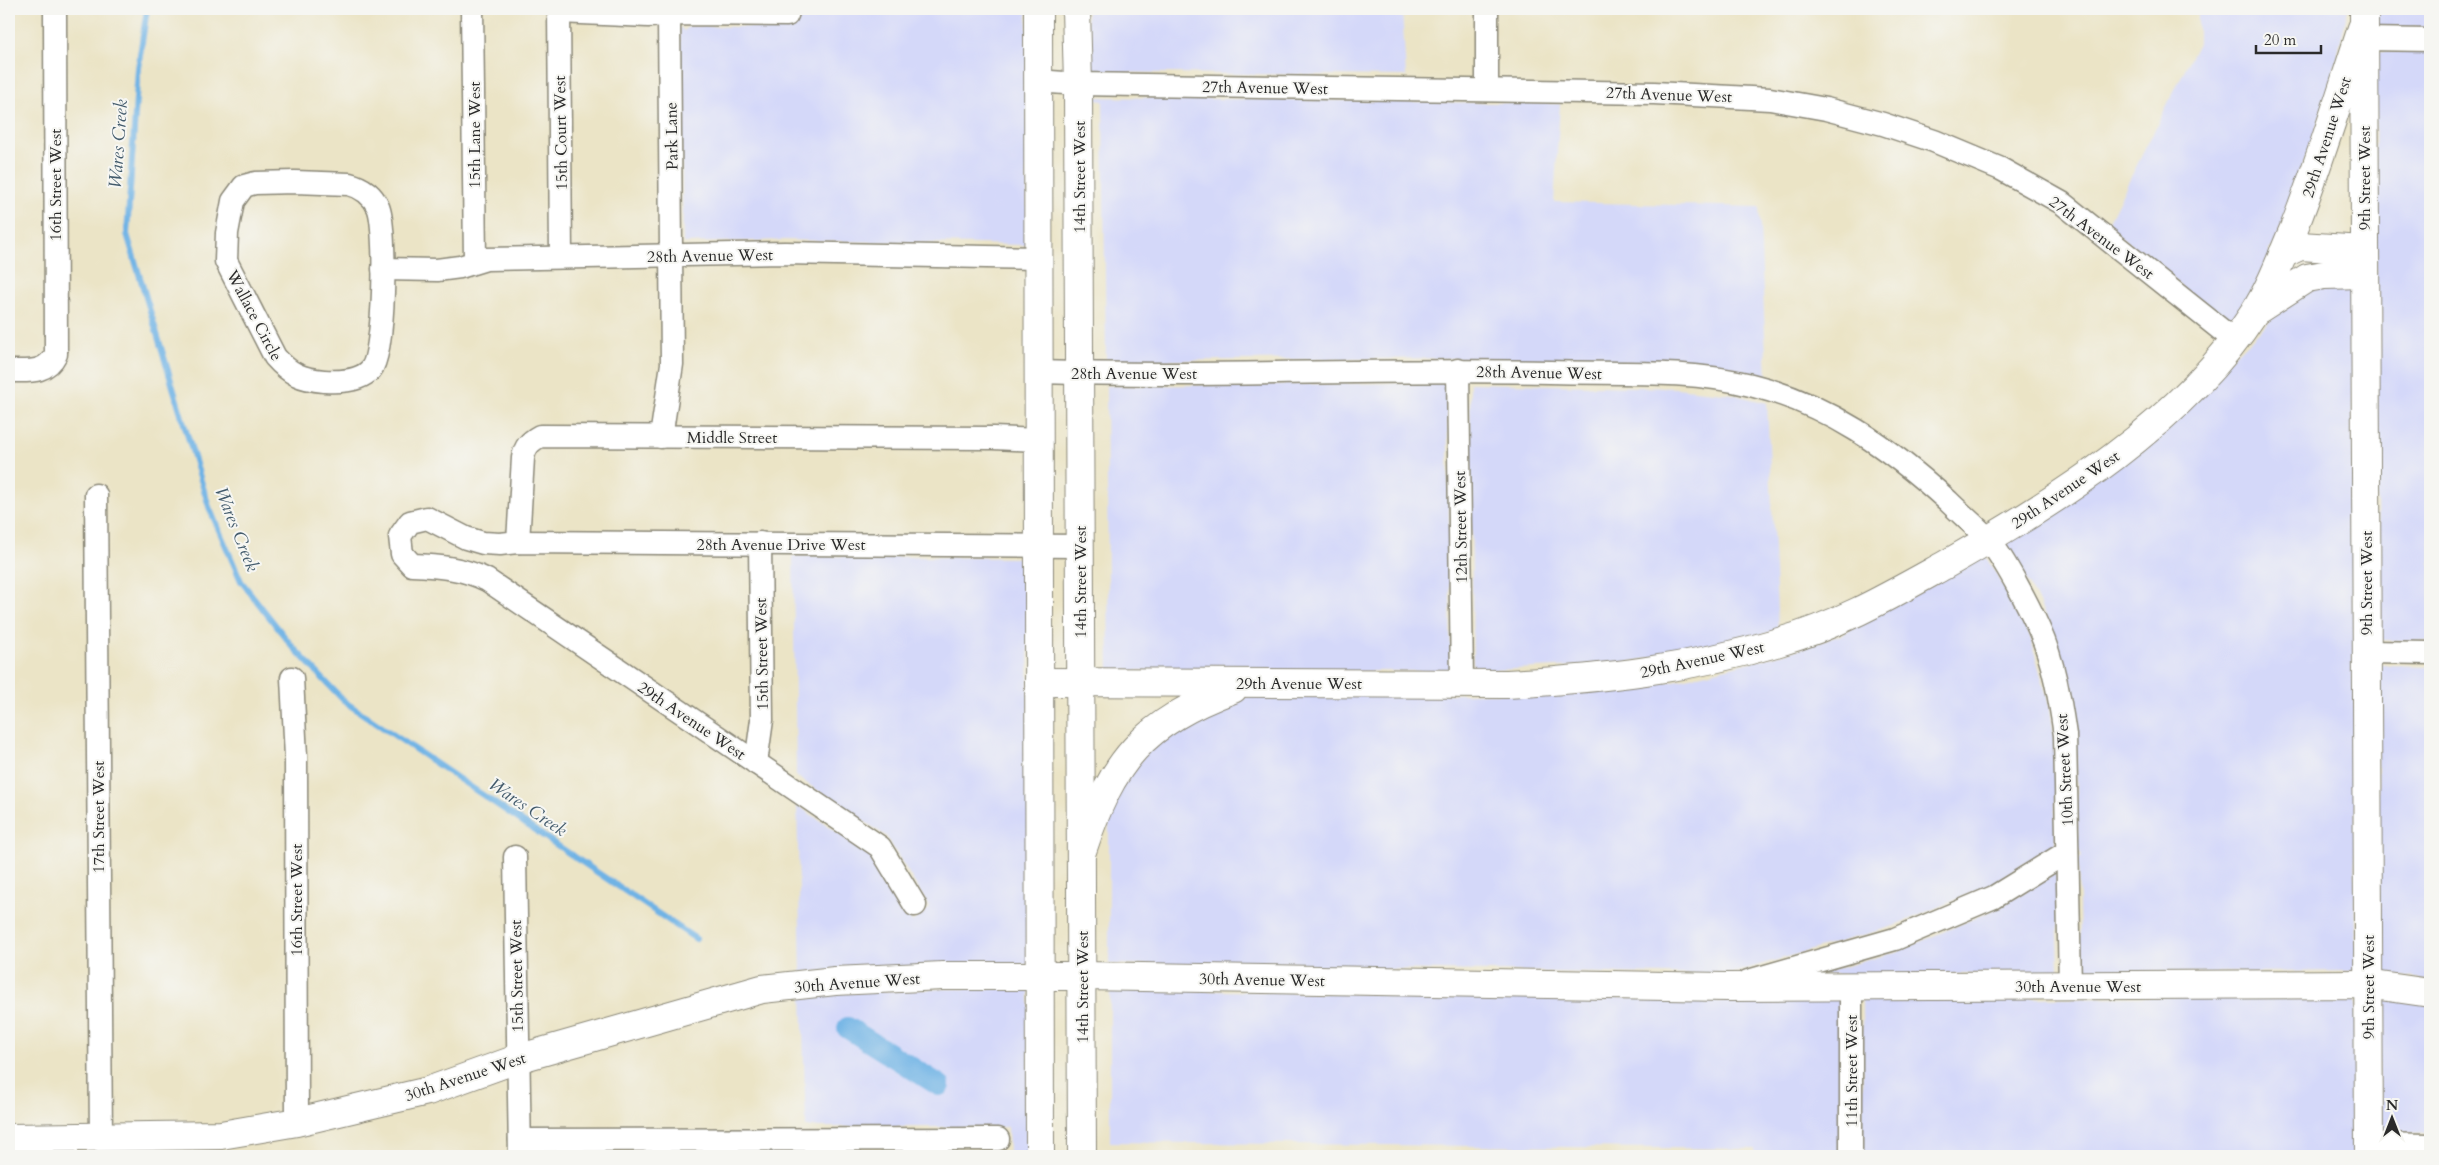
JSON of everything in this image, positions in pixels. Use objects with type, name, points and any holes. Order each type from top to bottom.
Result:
[{"type":"street","name":"16th Street West","points":[[9,371],[34,371],[44,368],[52,361],[56,354],[55,9]]},
{"type":"street","name":"15th Lane West","points":[[472,9],[475,260]]},
{"type":"street","points":[[559,10],[787,15],[789,9]]},
{"type":"street","points":[[1038,9],[1040,1156]]},
{"type":"street","name":"14th Street West","points":[[1076,9],[1080,374],[1082,1156]]},
{"type":"street","points":[[1487,9],[1487,90]]},
{"type":"street","name":"15th Court West","points":[[559,10],[561,257]]},
{"type":"street","name":"Park Lane","points":[[661,437],[672,364],[672,256],[682,13]]},
{"type":"street","points":[[2364,23],[2430,40]]},
{"type":"street","name":"29th Avenue West","points":[[1039,682],[1462,684],[1544,682],[1617,676],[1672,668],[1725,657],[1838,622],[1988,540],[2029,515],[2140,437],[2203,377],[2254,313],[2283,254],[2312,183],[2364,23]]},
{"type":"street","name":"9th Street West","points":[[2364,23],[2369,1150]]},
{"type":"street","name":"27th Avenue West","points":[[1037,81],[1078,84],[1654,93],[1770,99],[1826,109],[1883,124],[1934,141],[2001,169],[2062,202],[2234,340]]},
{"type":"street","name":"Wallace Circle","points":[[255,183],[349,184],[357,186],[369,194],[379,208],[382,219],[383,269],[380,346],[377,360],[371,370],[358,377],[337,382],[292,375],[275,357],[226,261],[227,233],[233,202],[244,186],[255,183]]},
{"type":"street","points":[[2283,254],[2300,246],[2364,262]]},
{"type":"street","name":"28th Avenue West","points":[[383,269],[437,270],[460,267],[475,260],[785,253],[1038,258]]},
{"type":"street","name":"29th Avenue West","points":[[2254,313],[2307,278],[2324,275],[2364,262]]},
{"type":"street","name":"28th Avenue West","points":[[1038,372],[1080,374],[1458,370],[1677,376],[1732,381],[1778,393],[1831,414],[1874,440],[1911,467],[1988,540]]},
{"type":"street","name":"12th Street West","points":[[1458,370],[1462,684]]},
{"type":"street","name":"Middle Street","points":[[518,542],[522,458],[525,448],[530,441],[540,436],[993,438],[1038,440]]},
{"type":"street","name":"17th Street West","points":[[96,496],[100,1138]]},
{"type":"street","points":[[427,518],[466,538],[483,543],[475,574],[451,567],[412,565],[402,554],[400,536],[410,522],[427,518]]},
{"type":"street","name":"10th Street West","points":[[1988,540],[2026,602],[2040,631],[2061,706],[2065,735],[2070,986]]},
{"type":"street","name":"28th Avenue Drive West","points":[[483,543],[1080,546]]},
{"type":"street","name":"15th Street West","points":[[756,763],[762,720],[760,543]]},
{"type":"street","name":"29th Avenue West","points":[[475,574],[880,847],[915,905]]},
{"type":"street","points":[[2367,652],[2430,653]]},
{"type":"street","name":"16th Street West","points":[[292,678],[296,767],[297,1122]]},
{"type":"street","points":[[1081,854],[1105,790],[1121,765],[1140,741],[1162,724],[1195,704],[1248,683]]},
{"type":"street","name":"30th Avenue West","points":[[1726,988],[1895,939],[1994,897],[2067,852]]},
{"type":"street","name":"15th Street West","points":[[515,856],[520,1148]]},
{"type":"street","name":"30th Avenue West","points":[[9,1138],[222,1135],[297,1122],[428,1091],[517,1059],[762,989],[845,980],[943,976],[1082,976],[1726,988],[2367,984],[2430,993]]},
{"type":"street","name":"11th Street West","points":[[1851,986],[1851,1156]]},
{"type":"street","points":[[520,1148],[998,1140]]},
{"type":"street","points":[[2369,1150],[2430,1145]]},
{"type":"shaded area","points":[[856,9],[1027,9],[1027,245],[785,240],[683,243],[680,27],[684,31],[690,26],[787,28],[798,18],[799,11],[856,11]]},
{"type":"shaded area","points":[[1087,9],[1402,9],[1406,76],[1089,72]]},
{"type":"shaded area","points":[[2198,9],[2348,9],[2330,88],[2275,245],[2268,250],[2271,254],[2258,282],[2228,326],[2107,225],[2198,43]]},
{"type":"shaded area","points":[[2375,9],[2430,9],[2430,27],[2375,27]]},
{"type":"shaded area","points":[[2375,52],[2430,52],[2430,641],[2378,640]]},
{"type":"shaded area","points":[[1089,97],[1560,104],[1554,202],[1759,207],[1767,377],[1734,369],[1678,363],[1469,358],[1106,361],[1103,101],[1089,99]]},
{"type":"shaded area","points":[[2353,286],[2356,971],[2081,974],[2078,859],[2082,856],[2078,848],[2076,735],[2072,705],[2050,625],[2005,544],[2238,352],[2286,305],[2310,290]]},
{"type":"shaded area","points":[[1447,383],[1451,671],[1256,671],[1255,668],[1246,671],[1109,670],[1106,386]]},
{"type":"shaded area","points":[[1470,383],[1677,388],[1731,394],[1767,403],[1778,630],[1723,645],[1616,664],[1473,671]]},
{"type":"shaded area","points":[[793,556],[1028,558],[1029,964],[801,972],[797,805],[872,856],[912,922],[930,908],[886,836],[796,776]]},
{"type":"shaded area","points":[[1985,556],[2017,608],[2030,636],[2050,709],[2054,736],[2056,844],[1990,885],[1891,927],[1725,975],[1109,964],[1109,810],[1114,797],[1148,751],[1199,715],[1250,696],[1563,693],[1619,689],[1674,681],[1784,654],[1841,635]]},
{"type":"shaded area","points":[[2378,665],[2430,666],[2430,980],[2378,973]]},
{"type":"shaded area","points":[[2056,873],[2059,974],[1819,974],[1899,951],[1998,908]]},
{"type":"shaded area","points":[[943,989],[1029,989],[1030,1156],[667,1156],[667,1152],[1009,1152],[1008,1127],[806,1127],[802,997],[836,993]]},
{"type":"shaded area","points":[[1110,989],[1717,1000],[1718,1002],[1727,1000],[1840,999],[1840,1156],[1755,1156],[1755,1149],[1110,1142]]},
{"type":"shaded area","points":[[2356,996],[2357,1156],[1863,1156],[1862,999]]},
{"type":"shaded area","points":[[2378,998],[2430,1005],[2430,1133],[2380,1132]]},
{"type":"waterway","name":"Wares Creek","points":[[147,9],[138,68],[127,234],[209,507],[241,581],[292,646],[345,702],[696,939]]},
{"type":"waterway","points":[[848,1028],[939,1085]]}]
